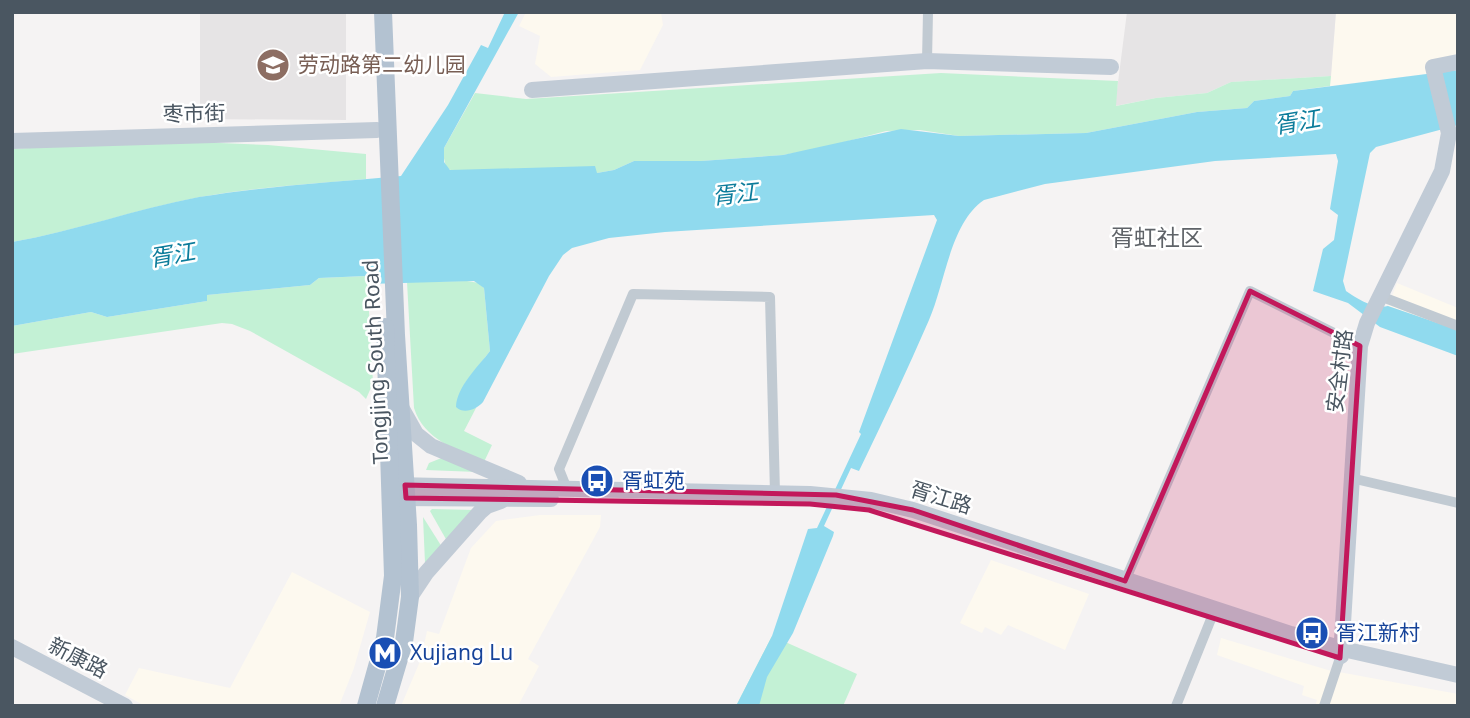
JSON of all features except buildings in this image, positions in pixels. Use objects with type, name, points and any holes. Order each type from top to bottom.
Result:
[{"type":"main road","name":"Tongjing South Road","points":[[373,12],[377,130],[384,172]]},
{"type":"main road","name":"Tongjing South Road","points":[[383,12],[384,172],[389,292],[399,491],[411,597],[404,642],[385,706]]},
{"type":"main road","points":[[532,90],[927,61],[1111,67]]},
{"type":"main road","name":"安全村路","points":[[1342,653],[1360,346],[1367,323],[1442,172],[1452,131],[1434,69],[1458,62]]},
{"type":"main road","name":"枣市街","points":[[12,141],[377,130]]},
{"type":"main road","name":"Tongjing South Road","points":[[366,706],[379,666],[390,613],[399,491],[401,409],[389,292]]},
{"type":"main road","points":[[401,409],[418,436],[435,449],[504,478],[538,488]]},
{"type":"main road","name":"胥江路","points":[[399,491],[538,488],[775,493],[797,499]]},
{"type":"main road","name":"胥江路","points":[[399,491],[507,499],[797,499],[836,495],[884,508],[926,514],[1342,653],[1458,675]]},
{"type":"main road","points":[[411,597],[426,573],[480,512],[507,499]]},
{"type":"main road","name":"胥江路","points":[[884,508],[923,524],[1211,619],[1458,685]]},
{"type":"main road","name":"新康路","points":[[12,647],[125,706]]},
{"type":"street","points":[[927,61],[928,12]]},
{"type":"street","points":[[1125,580],[1250,291],[1360,346]]},
{"type":"street","points":[[567,489],[559,469],[633,294],[770,297],[775,493]]},
{"type":"street","points":[[1378,300],[1458,326]]},
{"type":"street","points":[[1351,478],[1458,503]]},
{"type":"street","points":[[1176,706],[1211,619]]},
{"type":"street","points":[[1324,706],[1342,653]]},
{"type":"highlighted area","points":[[1250,291],[1360,346],[1340,658],[869,510],[810,504],[406,498],[405,485],[836,495],[913,510],[1125,581]]},
{"type":"shaded area","name":"劳动路第二幼儿园","points":[[200,12],[346,12],[346,120],[200,119]]},
{"type":"shaded area","points":[[526,12],[661,12],[663,25],[640,70],[551,77],[535,64],[540,36],[519,26]]},
{"type":"shaded area","points":[[1127,12],[1336,12],[1331,76],[1231,82],[1207,93],[1156,98],[1115,106]]},
{"type":"shaded area","points":[[1336,12],[1458,12],[1458,70],[1330,86]]},
{"type":"shaded area","points":[[1397,283],[1458,308],[1458,330],[1388,306]]},
{"type":"shaded area","points":[[540,515],[601,515],[600,527],[528,659],[539,666],[518,706],[401,706],[421,659],[427,631],[439,634],[471,548],[496,521]]},
{"type":"shaded area","points":[[991,560],[1089,594],[1065,650],[1008,625],[1001,635],[985,627],[982,633],[960,623]]},
{"type":"shaded area","points":[[292,572],[370,612],[354,668],[339,706],[145,706],[125,695],[139,668],[230,688]]},
{"type":"shaded area","points":[[1221,638],[1328,670],[1458,694],[1458,706],[1315,706],[1317,700],[1302,695],[1304,686],[1217,655]]},
{"type":"green space","points":[[941,73],[1118,81],[1116,106],[1156,98],[1207,93],[1231,82],[1331,76],[1330,86],[1293,91],[1290,96],[1254,101],[1247,108],[1197,112],[1086,133],[959,136],[920,130],[886,131],[783,155],[701,161],[634,161],[614,170],[597,173],[452,171],[446,167],[443,154],[475,93],[526,99]]},
{"type":"green space","points":[[196,142],[366,154],[366,179],[262,188],[200,197],[12,242],[12,149]]},
{"type":"green space","points":[[367,276],[373,383],[366,399],[359,392],[250,331],[232,324],[222,323],[12,354],[12,326],[91,312],[107,317],[207,301],[207,295],[310,285],[319,278]]},
{"type":"green space","points":[[407,282],[479,283],[484,288],[490,351],[465,383],[460,410],[476,408],[464,431],[492,445],[484,462],[433,436],[425,428],[414,408]]},
{"type":"green space","points":[[444,457],[477,472],[426,470],[429,463]]},
{"type":"green space","points":[[475,510],[447,541],[430,511]]},
{"type":"green space","points":[[423,517],[442,547],[425,563]]},
{"type":"green space","points":[[772,636],[857,674],[843,706],[736,706]]},
{"type":"water","name":"胥江","points":[[505,12],[519,12],[444,148],[444,162],[450,170],[595,166],[597,173],[614,170],[634,161],[701,161],[783,155],[901,129],[959,136],[1086,133],[1197,112],[1247,108],[1254,101],[1290,96],[1293,91],[1458,70],[1458,125],[1376,147],[1370,153],[1343,281],[1346,291],[1366,303],[1388,306],[1458,330],[1458,356],[1380,327],[1348,303],[1313,291],[1323,249],[1334,240],[1338,215],[1330,209],[1338,161],[1336,154],[1215,161],[1045,184],[984,200],[963,223],[935,305],[904,377],[859,471],[851,468],[824,526],[834,532],[833,536],[793,633],[767,677],[759,706],[736,706],[772,636],[808,529],[817,528],[861,434],[859,432],[937,220],[934,215],[665,232],[609,238],[572,248],[563,255],[549,276],[483,402],[466,411],[456,407],[457,399],[469,377],[490,351],[484,288],[474,281],[368,284],[366,276],[319,278],[310,285],[207,295],[207,301],[107,317],[91,312],[12,326],[12,242],[199,197],[401,176],[448,105],[481,45],[488,48]]},
{"type":"place","name":"劳动路第二幼儿园","points":[[273,65]]},
{"type":"place","name":"胥虹苑","points":[[597,481]]},
{"type":"place","name":"胥江新村","points":[[1312,633]]},
{"type":"place","name":"Xujiang Lu","points":[[385,653]]},
{"type":"district","name":"胥虹社区","points":[[1157,238]]}]
